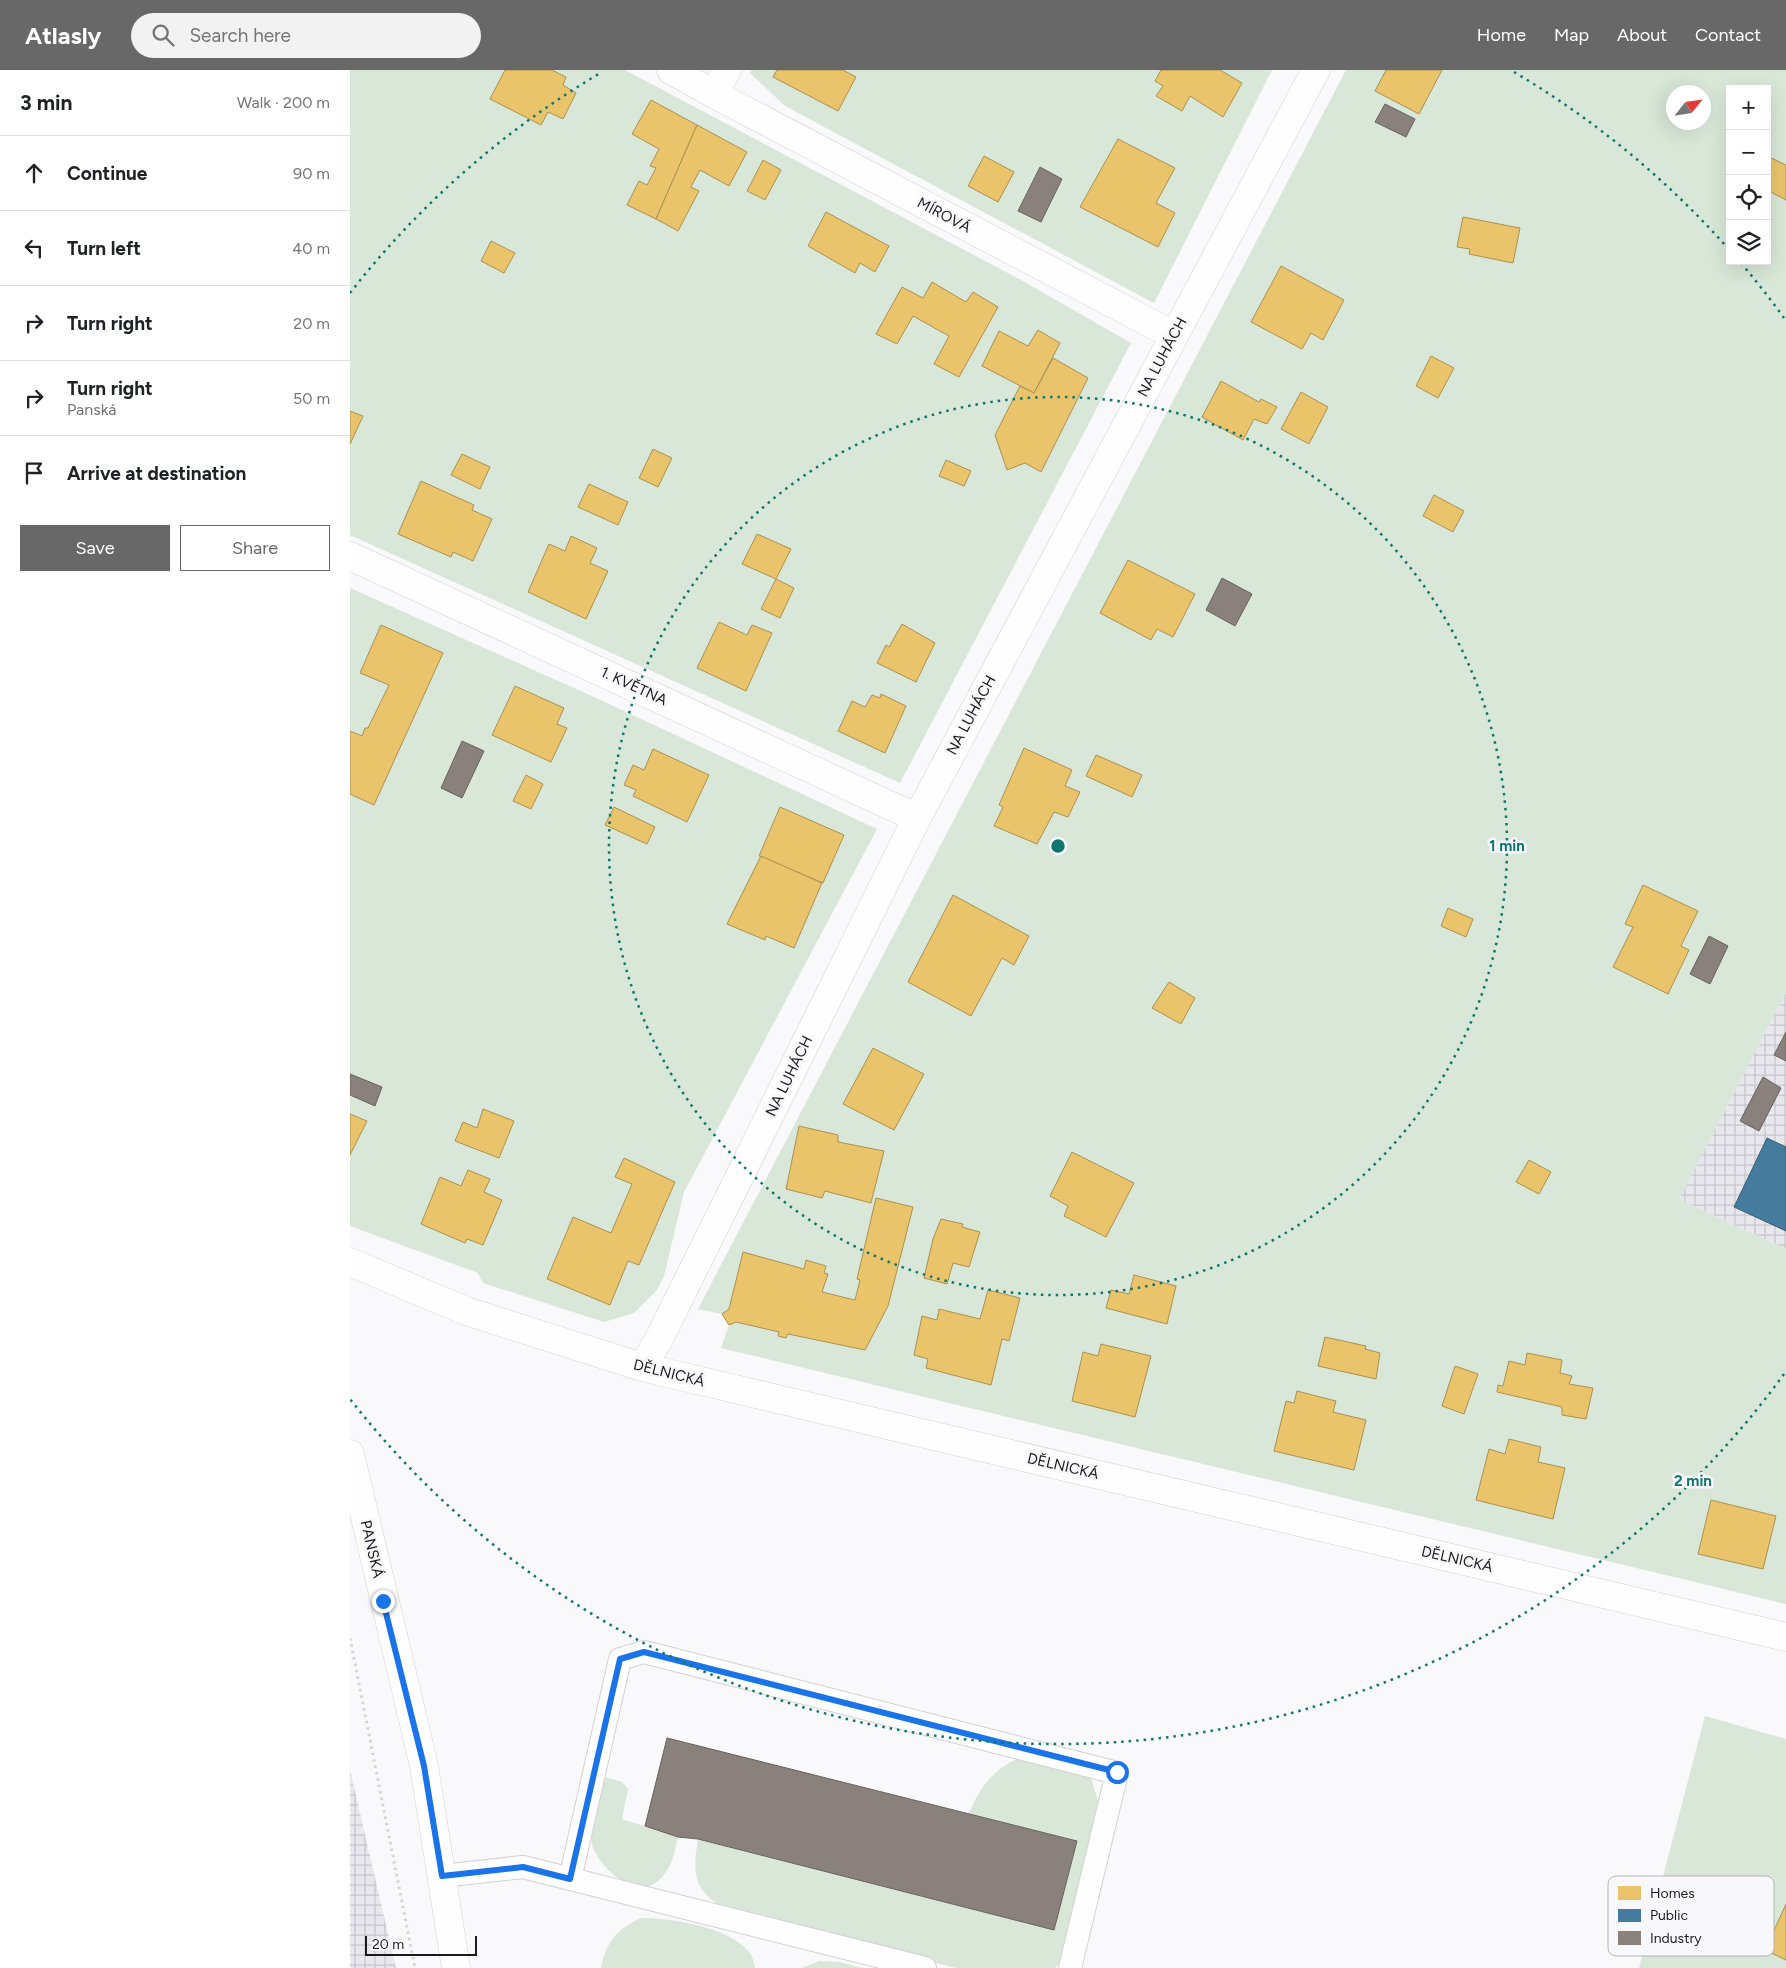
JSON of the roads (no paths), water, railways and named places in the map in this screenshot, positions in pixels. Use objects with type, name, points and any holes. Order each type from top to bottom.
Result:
[{"type":"street","name":"MÍROVÁ","points":[[670,70],[1173,335]]},
{"type":"street","points":[[714,94],[727,70]]},
{"type":"street","name":"NA LUHÁCH","points":[[642,1367],[671,1315],[916,818],[1316,70]]},
{"type":"street","name":"1. KVĚTNA","points":[[350,556],[916,818]]},
{"type":"street","name":"DĚLNICKÁ","points":[[350,1262],[466,1311],[642,1367],[1786,1637]]},
{"type":"street","name":"PANSKÁ","points":[[350,1454],[424,1766],[456,1968]]},
{"type":"lane","points":[[570,1879],[620,1659],[644,1652],[1117,1772],[1070,1968]]},
{"type":"lane","points":[[442,1876],[523,1867],[925,1968]]}]
